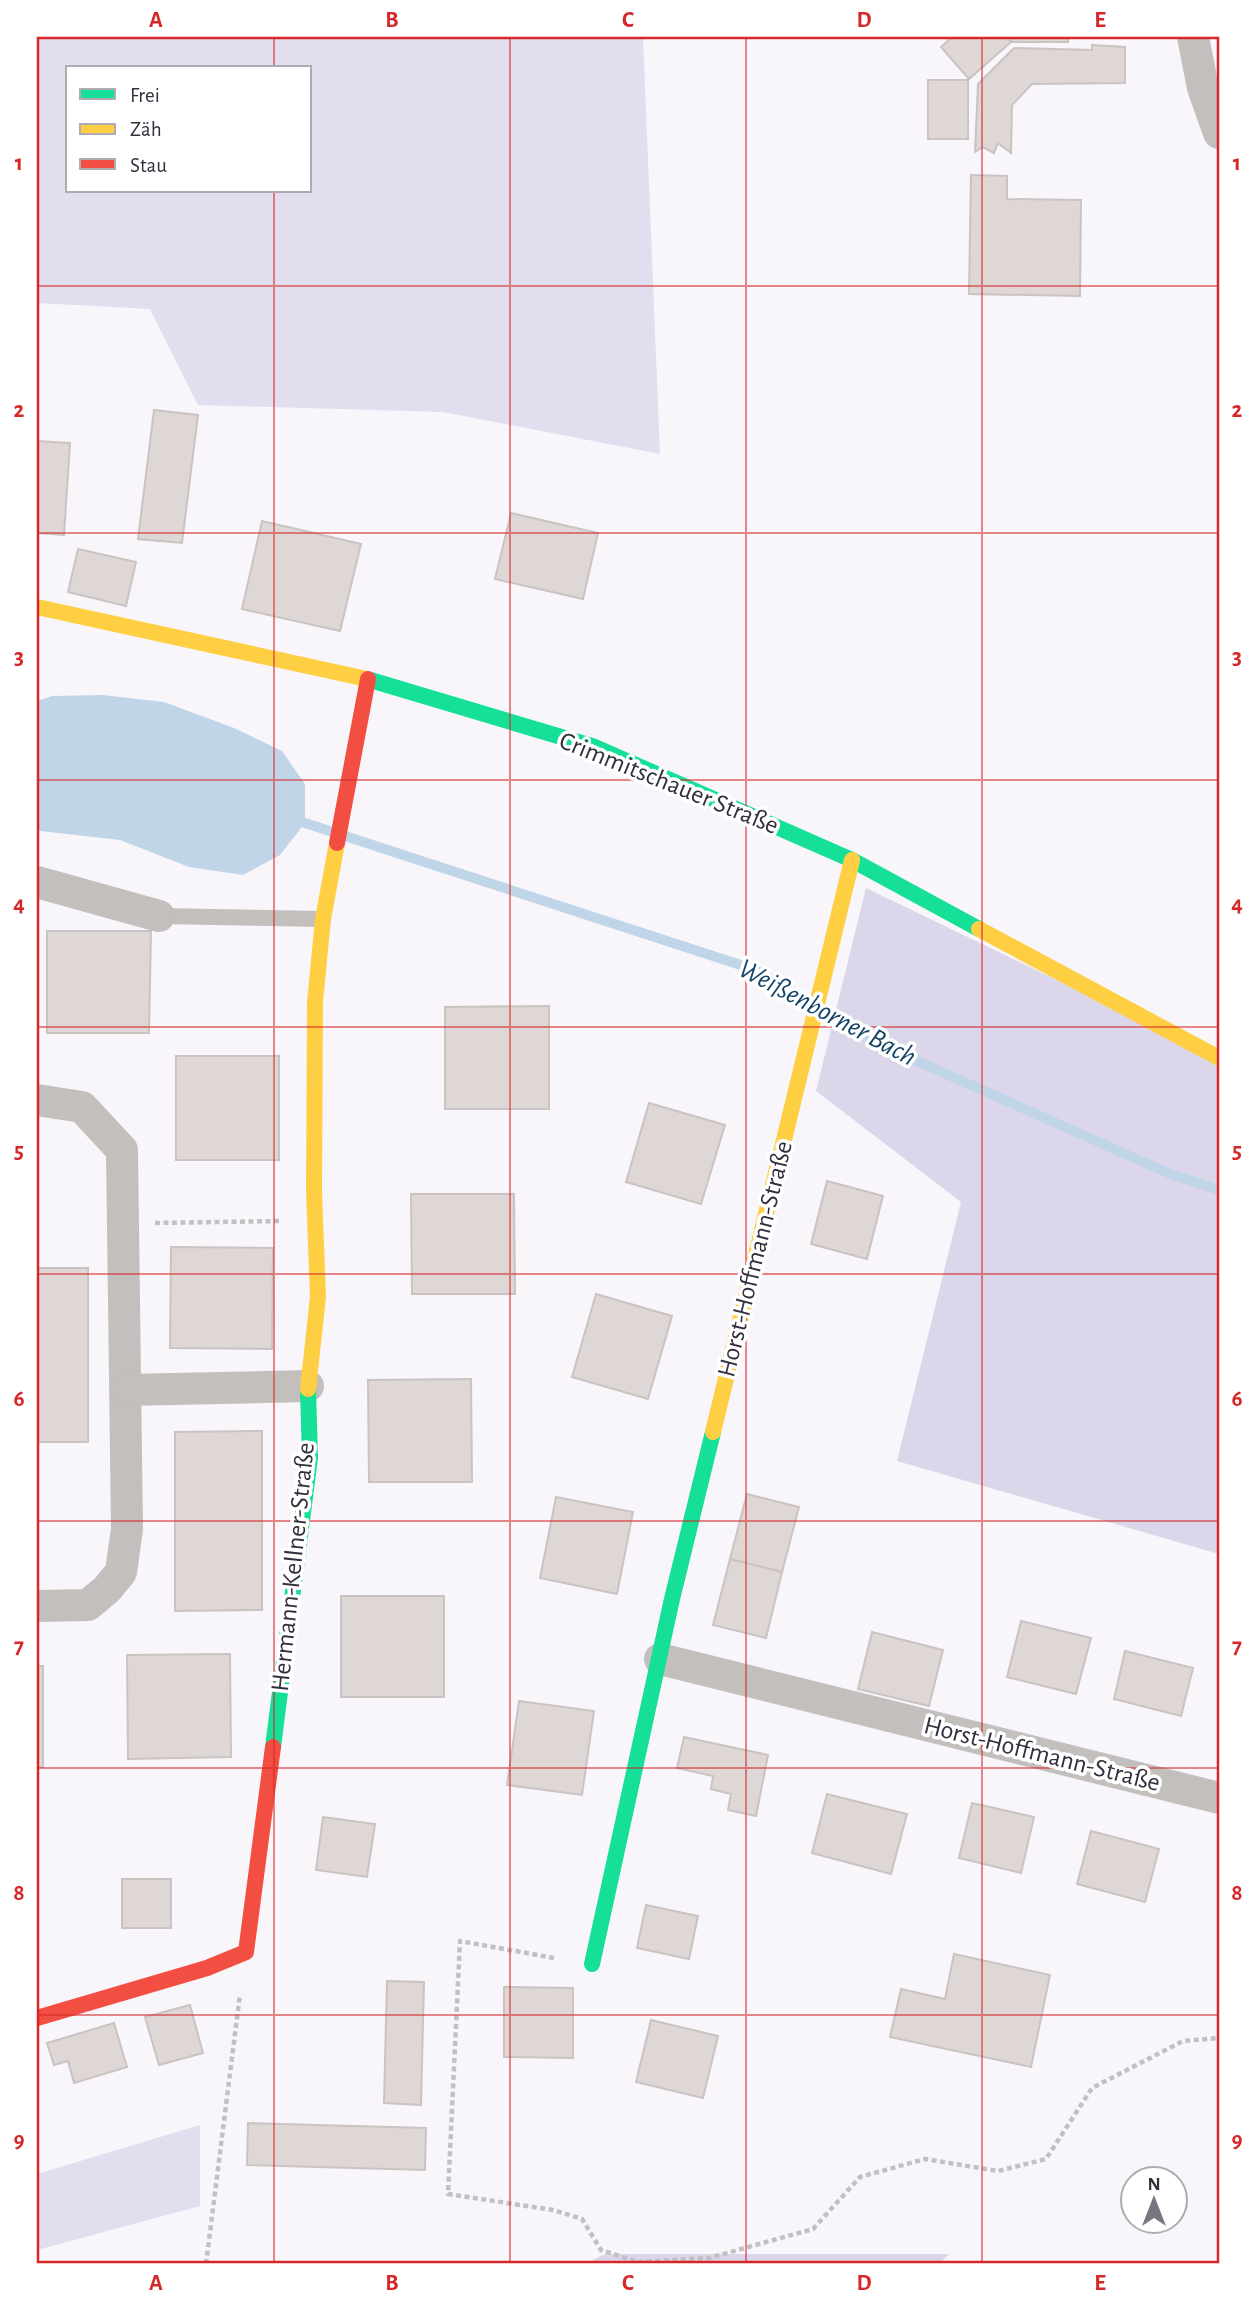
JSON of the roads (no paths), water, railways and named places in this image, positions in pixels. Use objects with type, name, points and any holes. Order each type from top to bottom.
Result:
[{"type":"street","points":[[1193,37],[1203,88],[1219,133]]},
{"type":"street","name":"Crimmitschauer Straße","points":[[37,607],[368,679],[595,747],[852,860],[1219,1058]]},
{"type":"street","name":"Hermann-Kellner-Straße","points":[[37,2018],[207,1968],[246,1952],[310,1458],[308,1387],[318,1297],[314,1221],[314,1002],[323,919],[368,679]]},
{"type":"street","name":"Horst-Hoffmann-Straße","points":[[592,1964],[675,1585],[852,860]]},
{"type":"street","points":[[37,882],[159,916]]},
{"type":"street","points":[[37,1100],[82,1107],[122,1150],[127,1528],[121,1572],[107,1590],[88,1605],[37,1606]]},
{"type":"street","points":[[126,1390],[308,1387]]},
{"type":"street","name":"Horst-Hoffmann-Straße","points":[[660,1659],[1219,1798]]},
{"type":"lane","points":[[159,916],[323,919]]},
{"type":"water","points":[[103,695],[164,702],[234,728],[282,751],[305,784],[305,823],[280,855],[243,875],[189,867],[120,840],[40,831],[37,828],[37,701],[52,696]]},
{"type":"waterway","name":"Weißenborner Bach","points":[[305,823],[756,970],[809,1001]]},
{"type":"waterway","name":"Weißenborner Bach","points":[[823,1009],[897,1052],[1168,1173],[1219,1190]]}]
